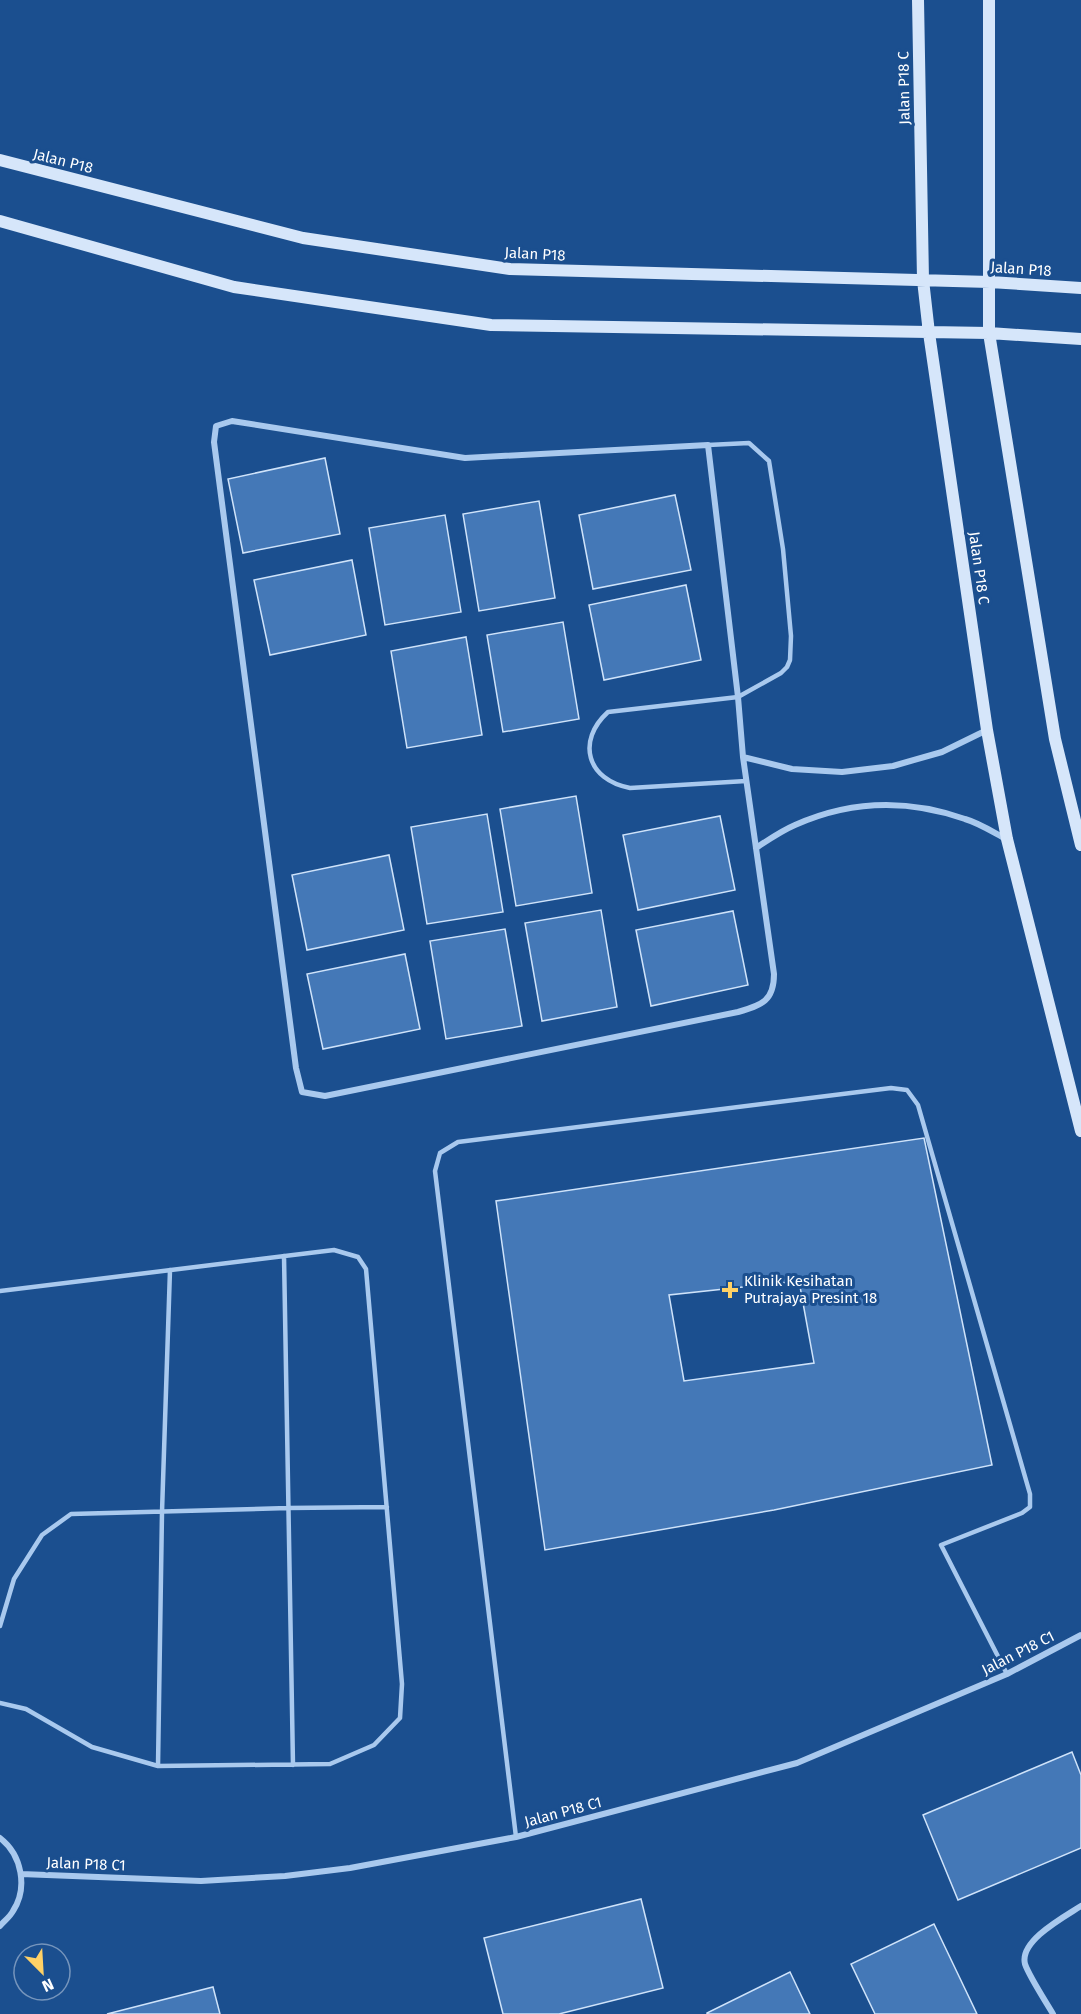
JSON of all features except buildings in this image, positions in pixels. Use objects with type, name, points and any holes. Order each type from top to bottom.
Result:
[{"type":"street","name":"Jalan P18 C","points":[[918,0],[922,280],[929,333],[987,730],[1007,839],[1081,1131]]},
{"type":"street","points":[[989,0],[989,333],[1055,739],[1081,845]]},
{"type":"street","name":"Jalan P18","points":[[0,160],[303,238],[510,269],[990,282],[1081,288]]},
{"type":"street","points":[[0,221],[234,287],[491,325],[989,333],[1081,339]]},
{"type":"street","points":[[232,421],[465,458],[708,445],[743,757],[774,974],[774,988],[767,1000],[753,1008],[325,1096],[302,1092],[296,1068],[216,454],[214,435],[216,426],[232,421]]},
{"type":"street","points":[[743,757],[792,769],[842,772],[873,769],[893,766],[942,752],[987,730]]},
{"type":"street","points":[[756,848],[804,821],[836,810],[880,804],[925,807],[967,819],[1007,839]]},
{"type":"street","name":"Jalan P18 C1","points":[[21,1874],[201,1881],[285,1876],[350,1868],[516,1837],[797,1763],[1007,1674],[1081,1635]]},
{"type":"street","points":[[0,1838],[16,1858],[21,1874],[20,1894],[13,1911],[0,1926]]},
{"type":"street","points":[[1053,2014],[1025,1964],[1025,1954],[1029,1943],[1081,1906]]},
{"type":"lane","points":[[708,445],[749,443],[769,461],[783,549],[791,636],[790,660],[781,673],[738,697],[608,711],[593,729],[590,752],[599,774],[618,786],[630,788],[746,781]]},
{"type":"lane","points":[[516,1837],[435,1171],[440,1153],[458,1142],[891,1088],[907,1090],[918,1105],[1030,1494],[1030,1507],[1022,1513],[941,1545],[1007,1674]]},
{"type":"lane","points":[[0,1291],[334,1250],[358,1257],[366,1269],[402,1684],[400,1718],[374,1744],[330,1764],[158,1766],[92,1747],[26,1709],[0,1703]]},
{"type":"lane","points":[[284,1256],[293,1765]]},
{"type":"lane","points":[[158,1766],[162,1512],[170,1270]]},
{"type":"lane","points":[[0,1626],[14,1579],[19,1570],[42,1535],[71,1514],[387,1507]]},
{"type":"place","name":"Klinik Kesihatan Putrajaya Presint 18","points":[[730,1290]]}]
